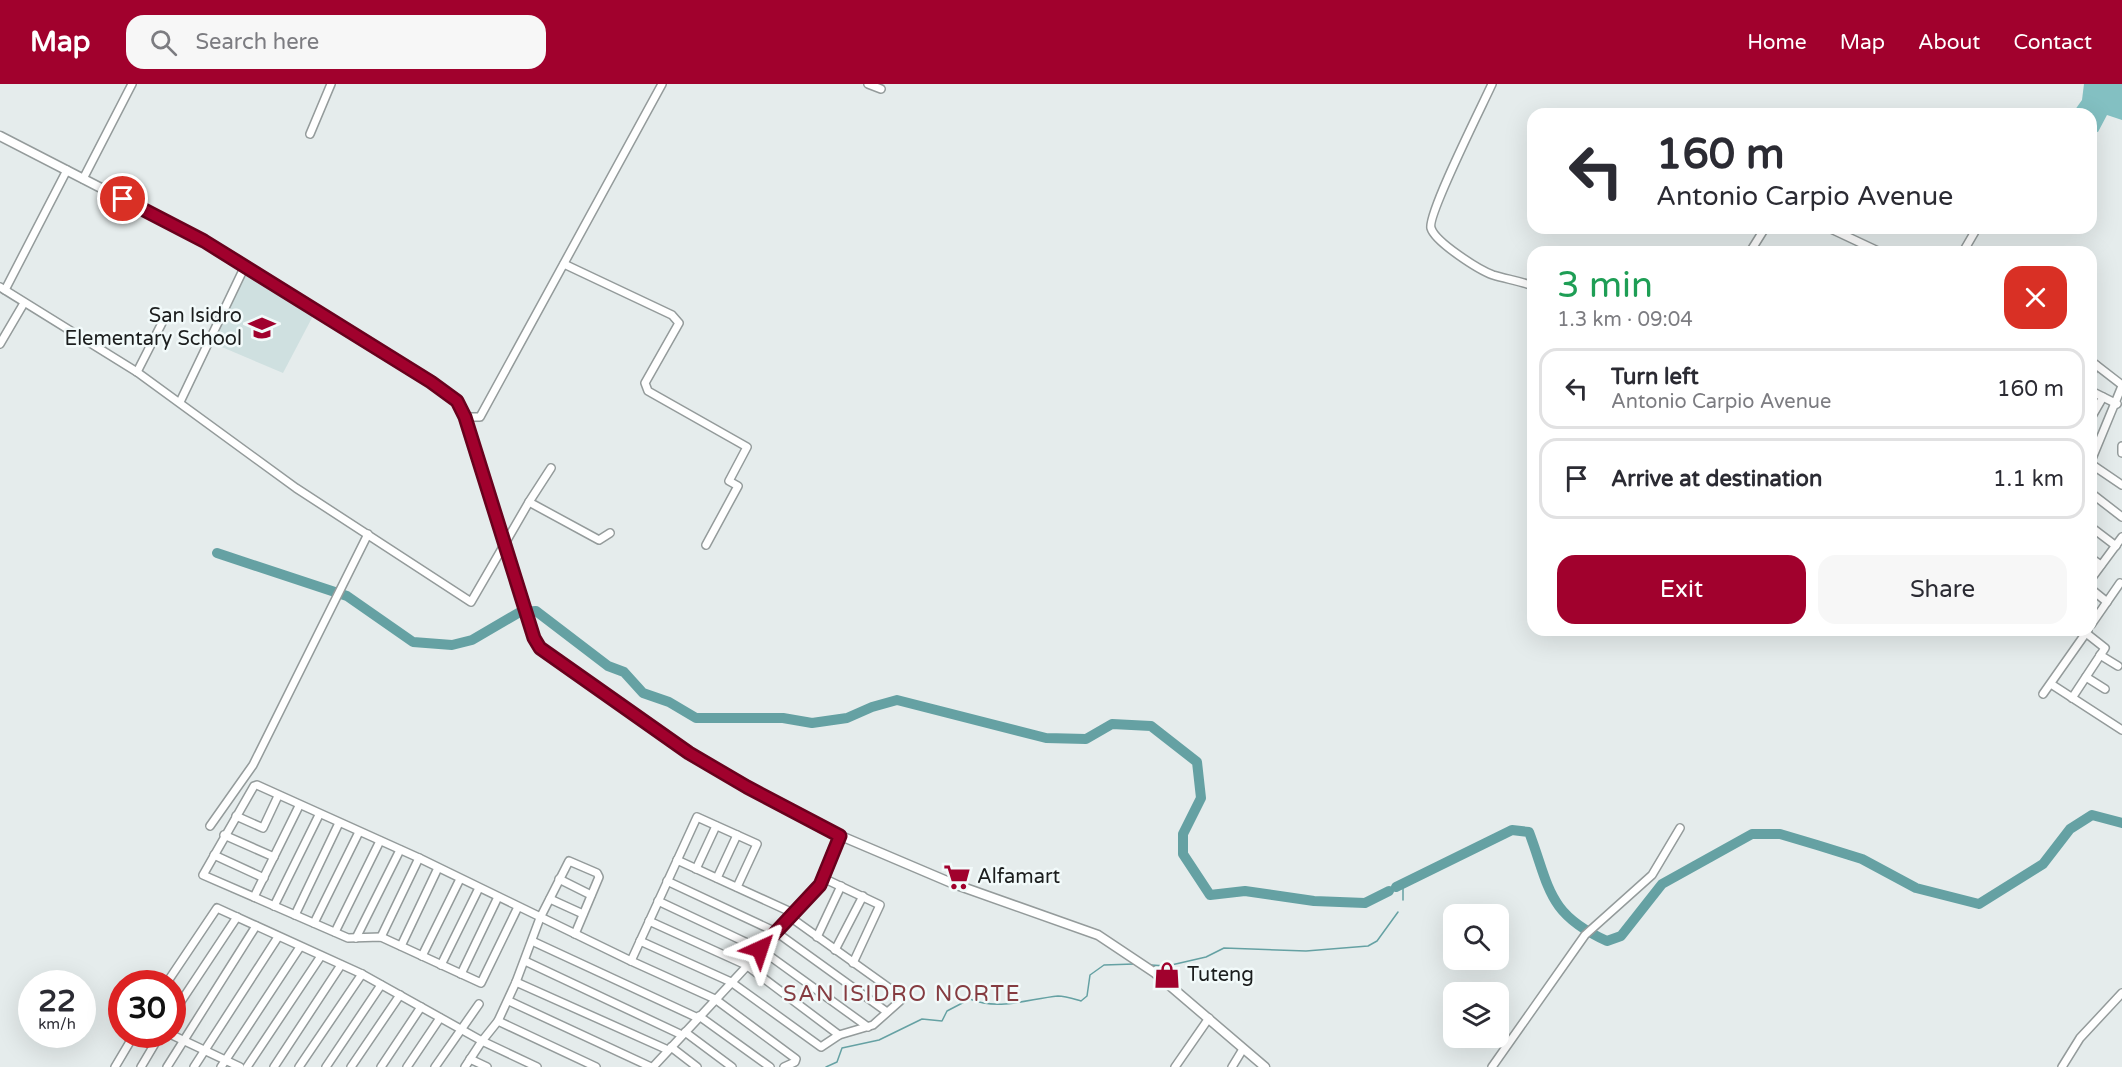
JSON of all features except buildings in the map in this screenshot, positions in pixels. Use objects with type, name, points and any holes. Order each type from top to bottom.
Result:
[{"type":"street","points":[[84,179],[132,84]]},
{"type":"street","points":[[310,134],[332,84]]},
{"type":"street","points":[[465,417],[480,417],[662,84]]},
{"type":"street","points":[[868,84],[881,89]]},
{"type":"street","points":[[1492,84],[1442,193],[1431,223],[1431,230],[1444,243],[1479,268],[1527,284]]},
{"type":"street","points":[[0,136],[204,241],[431,382],[457,401],[465,417],[534,638],[540,648],[689,753],[747,787],[840,836],[954,884],[1098,935],[1127,952],[1155,973],[1265,1067]]},
{"type":"street","points":[[67,170],[2,289],[137,372],[296,488],[471,602],[551,468]]},
{"type":"street","points":[[1842,234],[1867,246]]},
{"type":"street","points":[[564,264],[672,315],[679,323],[645,383],[648,391],[747,447],[729,481],[738,486],[706,545]]},
{"type":"street","points":[[180,402],[245,266]]},
{"type":"street","points":[[0,344],[24,303]]},
{"type":"street","points":[[137,372],[163,321]]},
{"type":"street","points":[[2097,366],[2122,386],[2121,397],[2097,449]]},
{"type":"street","points":[[2097,394],[2116,404]]},
{"type":"street","points":[[2097,408],[2103,397]]},
{"type":"street","points":[[2122,446],[2120,451],[2122,453]]},
{"type":"street","points":[[2097,467],[2122,485]]},
{"type":"street","points":[[2097,498],[2122,517]]},
{"type":"street","points":[[529,502],[599,540],[610,533]]},
{"type":"street","points":[[2097,532],[2116,546]]},
{"type":"street","points":[[210,826],[253,765],[368,534]]},
{"type":"street","points":[[2097,571],[2122,537]]},
{"type":"street","points":[[2097,562],[2101,565]]},
{"type":"street","points":[[2097,616],[2120,583]]},
{"type":"street","points":[[2097,594],[2107,602]]},
{"type":"street","points":[[2043,694],[2084,636]]},
{"type":"street","points":[[2072,698],[2106,648],[2093,636]]},
{"type":"street","points":[[2100,656],[2118,666]]},
{"type":"street","points":[[2086,677],[2105,689]]},
{"type":"street","points":[[2051,684],[2122,730]]},
{"type":"street","points":[[518,907],[481,983],[381,937],[348,938],[203,875],[254,786],[419,858],[460,879],[498,897],[518,907],[540,918],[715,999],[796,1059],[795,1062],[784,1067]]},
{"type":"street","points":[[236,816],[263,828],[278,796]]},
{"type":"street","points":[[254,897],[299,806]]},
{"type":"street","points":[[274,906],[319,815]]},
{"type":"street","points":[[631,961],[697,817],[757,844],[737,887]]},
{"type":"street","points":[[295,915],[339,823]]},
{"type":"street","points":[[696,869],[716,826]]},
{"type":"street","points":[[1492,1067],[1585,935],[1652,875],[1680,828]]},
{"type":"street","points":[[314,923],[360,832]]},
{"type":"street","points":[[224,835],[274,857]]},
{"type":"street","points":[[717,878],[737,835]]},
{"type":"street","points":[[508,1001],[655,1066],[814,892],[824,878],[840,836]]},
{"type":"street","points":[[334,932],[380,841]]},
{"type":"street","points":[[356,938],[399,850]]},
{"type":"street","points":[[214,855],[264,878]]},
{"type":"street","points":[[381,937],[419,858]]},
{"type":"street","points":[[640,941],[731,981],[819,1046],[839,1035],[868,1027],[900,1001],[899,995],[817,937],[791,915],[677,860]]},
{"type":"street","points":[[465,1067],[498,1020],[508,1001],[540,918],[569,861],[597,873],[599,877],[575,934]]},
{"type":"street","points":[[401,946],[438,868]]},
{"type":"street","points":[[824,878],[878,903],[879,910],[853,963]]},
{"type":"street","points":[[422,956],[460,879]]},
{"type":"street","points":[[559,879],[591,895]]},
{"type":"street","points":[[667,881],[776,932],[887,1012]]},
{"type":"street","points":[[817,937],[842,886]]},
{"type":"street","points":[[441,965],[479,888]]},
{"type":"street","points":[[835,950],[863,896]]},
{"type":"street","points":[[461,974],[498,897]]},
{"type":"street","points":[[550,899],[583,914]]},
{"type":"street","points":[[658,901],[760,949],[868,1027]]},
{"type":"street","points":[[175,970],[215,909],[362,974],[461,1030],[537,1067]]},
{"type":"street","points":[[186,994],[237,917]]},
{"type":"street","points":[[649,921],[746,965],[839,1035]]},
{"type":"street","points":[[186,1035],[256,926]]},
{"type":"street","points":[[194,1067],[278,937]]},
{"type":"street","points":[[532,941],[698,1017],[770,1067]]},
{"type":"street","points":[[223,1064],[300,947]]},
{"type":"street","points":[[247,1067],[321,956]]},
{"type":"street","points":[[525,961],[684,1033],[732,1067]]},
{"type":"street","points":[[274,1067],[341,965]]},
{"type":"street","points":[[299,1067],[362,974]]},
{"type":"street","points":[[516,982],[669,1049],[697,1067]]},
{"type":"street","points":[[326,1067],[381,985]]},
{"type":"street","points":[[2062,1067],[2080,1038],[2122,993]]},
{"type":"street","points":[[351,1067],[400,995]]},
{"type":"street","points":[[435,1067],[479,1004]]},
{"type":"street","points":[[381,1067],[421,1007]]},
{"type":"street","points":[[407,1067],[440,1018]]},
{"type":"street","points":[[1175,1067],[1209,1018]]},
{"type":"street","points":[[498,1020],[596,1067]]},
{"type":"street","points":[[186,1041],[204,1050],[223,1064],[240,1067]]},
{"type":"street","points":[[115,1067],[126,1048]]},
{"type":"street","points":[[141,1067],[152,1048]]},
{"type":"street","points":[[167,1067],[178,1048]]},
{"type":"street","points":[[1232,1067],[1243,1049]]},
{"type":"street","points":[[470,1059],[487,1067]]},
{"type":"shaded area","points":[[2084,84],[2122,84],[2122,120],[2107,115],[2097,132],[2097,108],[2076,108],[2082,100]]},
{"type":"shaded area","name":"San Isidro Elementary School","points":[[245,271],[314,314],[283,373],[210,342]]},
{"type":"waterway","points":[[217,553],[347,596],[413,642],[452,645],[472,640],[520,612],[536,611],[608,666],[624,672],[643,693],[669,702],[696,718],[783,718],[812,723],[847,718],[872,707],[897,700],[1046,738],[1086,739],[1112,724],[1151,726],[1197,762],[1201,798],[1183,834],[1183,854],[1210,895],[1245,891],[1314,901],[1365,903],[1389,891]]},
{"type":"waterway","points":[[1396,887],[1512,830],[1529,832],[1547,884],[1561,909],[1587,931],[1607,941],[1621,936],[1662,884],[1752,834],[1780,834],[1817,845],[1862,859],[1916,888],[1979,904],[2043,864],[2070,829],[2092,815],[2122,823]]},
{"type":"waterway","points":[[1403,882],[1403,900]]},
{"type":"waterway","points":[[1151,965],[1167,966],[1206,957],[1224,948],[1306,951],[1368,946],[1377,941],[1398,912]]},
{"type":"waterway","points":[[826,1067],[837,1062],[842,1048],[879,1040],[922,1019],[942,1021],[947,1011],[970,999],[992,1004],[1058,996],[1081,1001],[1087,996],[1090,975],[1104,965],[1134,964]]},
{"type":"place","name":"San Isidro Elementary School","points":[[262,328]]},
{"type":"place","name":"Alfamart","points":[[957,877]]},
{"type":"place","name":"Tuteng","points":[[1167,975]]},
{"type":"district","name":"SAN ISIDRO NORTE","points":[[902,994]]},
{"type":"route","points":[[123,199],[204,241],[431,382],[457,401],[465,417],[534,638],[540,648],[689,753],[747,787],[840,836],[820,885],[760,949]]}]
